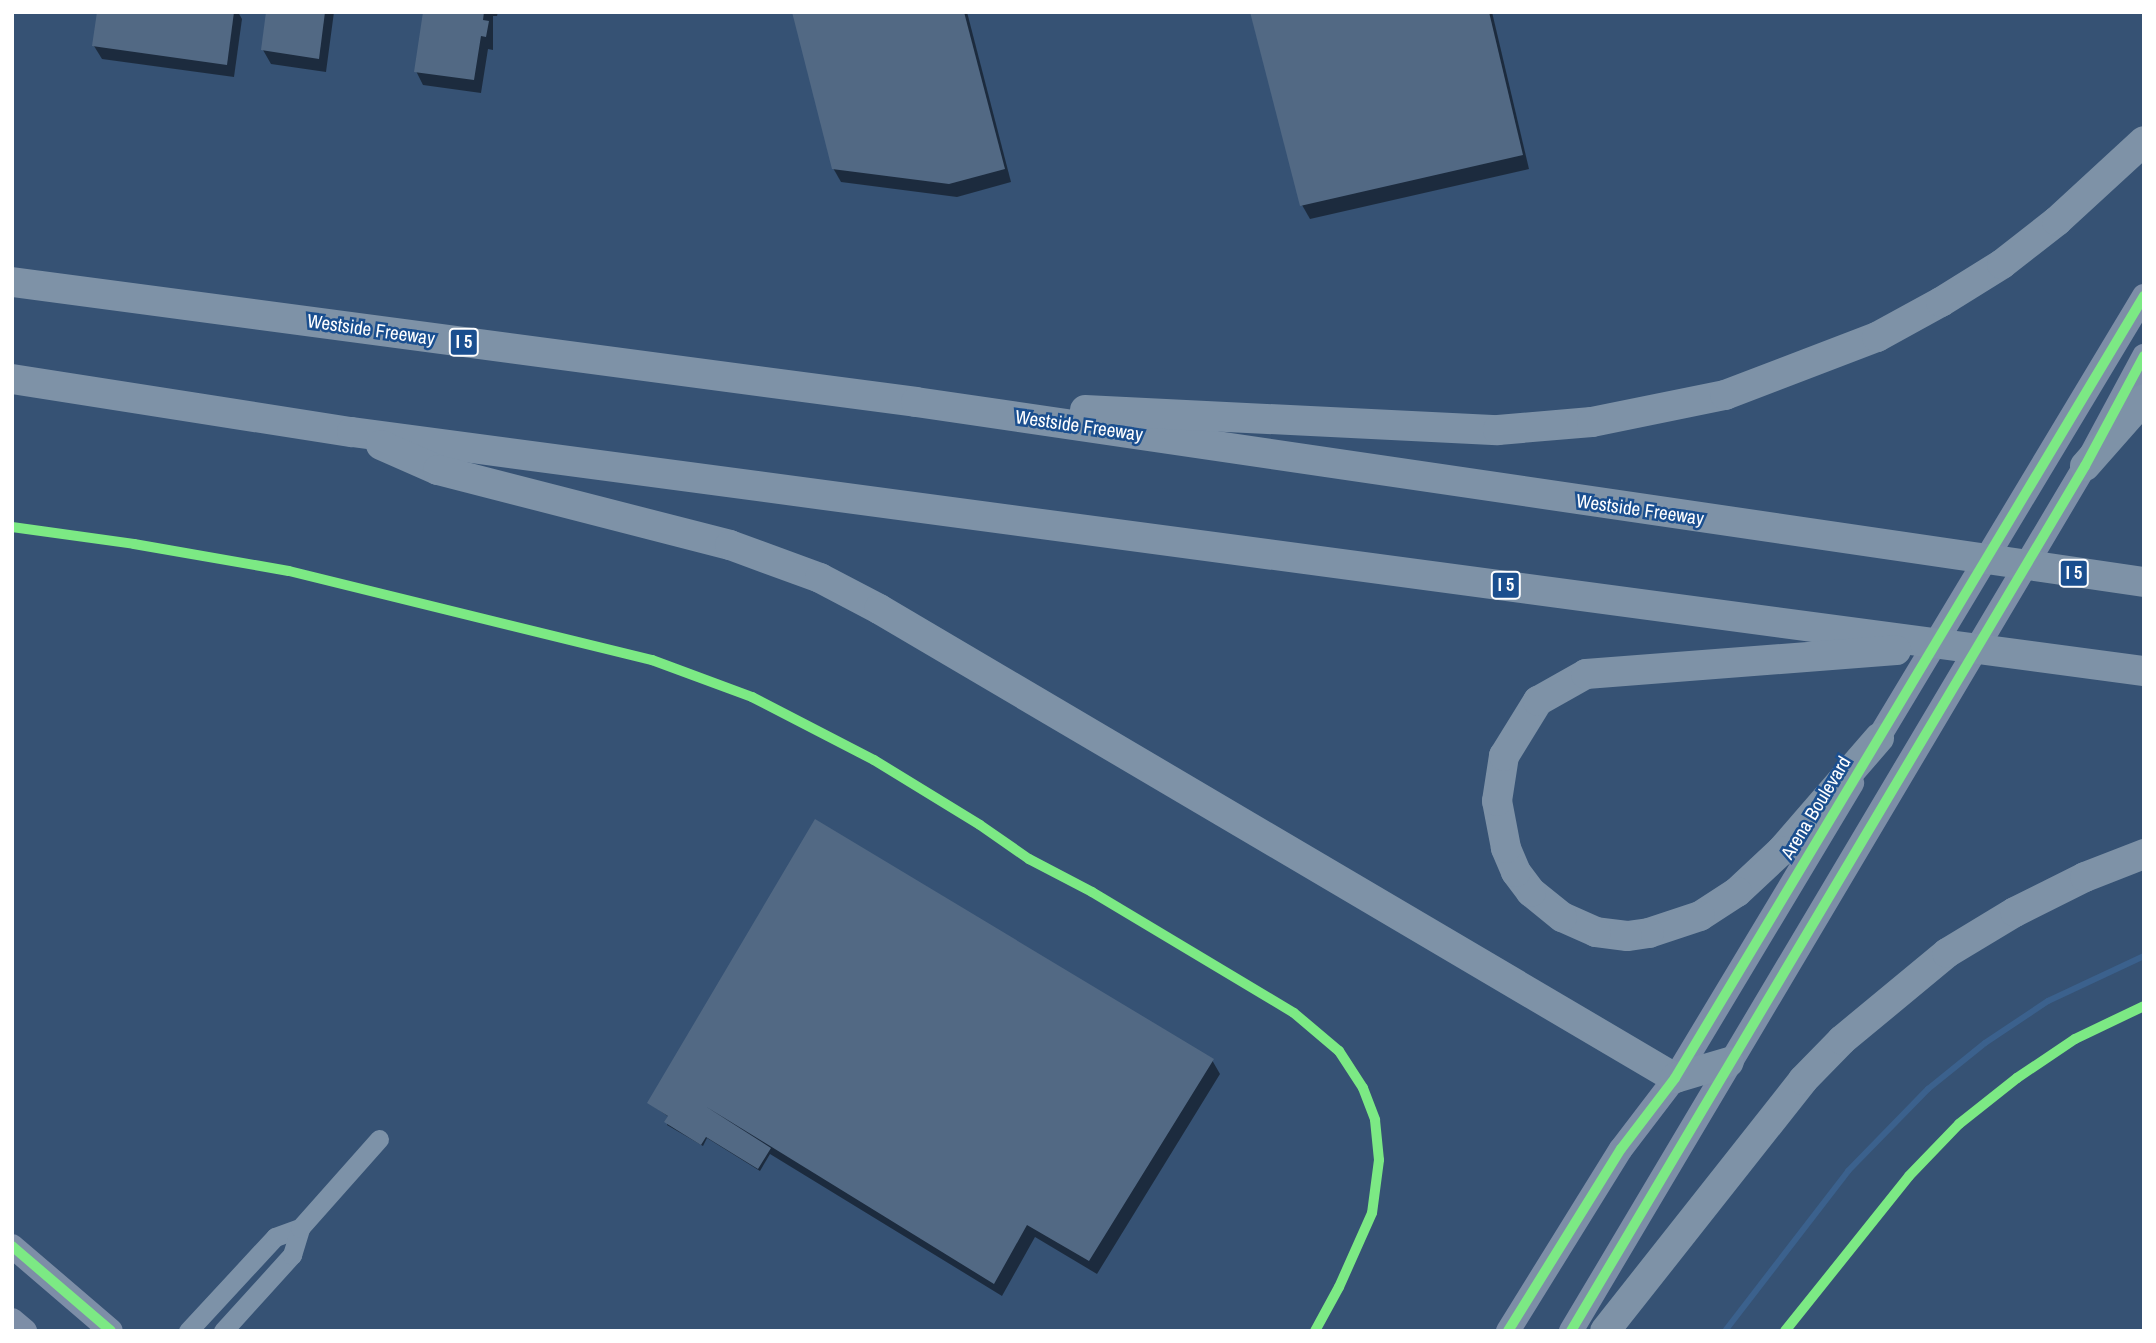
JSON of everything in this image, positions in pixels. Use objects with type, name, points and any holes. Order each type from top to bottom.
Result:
[{"type":"highway","points":[[916,402],[1498,430],[1548,427],[1657,411],[1725,395],[1776,377],[1877,337],[1941,302],[2002,264],[2057,221],[2144,141]]},
{"type":"highway","name":"Westside Freeway","points":[[12,282],[916,402],[2004,564],[2144,582]]},
{"type":"highway","name":"I 5","points":[[12,380],[352,432],[2144,671]]},
{"type":"highway","points":[[2085,466],[2144,399]]},
{"type":"highway","points":[[352,432],[438,470],[730,545],[820,578],[879,609],[1675,1077],[1729,1062]]},
{"type":"highway","points":[[2004,564],[2144,564]]},
{"type":"highway","points":[[1879,738],[1781,851],[1737,892],[1700,916],[1649,933],[1627,936],[1596,932],[1562,917],[1531,892],[1516,872],[1506,848],[1497,801],[1504,756],[1538,701],[1586,674],[1955,646]]},
{"type":"highway","points":[[1605,1331],[1803,1080],[1842,1040],[1947,953],[2015,912],[2085,877],[2144,855]]},
{"type":"main road","name":"Arena Boulevard","points":[[1508,1331],[1621,1149],[1675,1077],[2144,296]]},
{"type":"main road","points":[[1571,1331],[2085,466],[2144,356]]},
{"type":"main road","points":[[12,1246],[111,1331]]},
{"type":"main road","points":[[12,1320],[25,1331]]},
{"type":"street","points":[[223,1331],[292,1255],[300,1228],[379,1139]]},
{"type":"street","points":[[188,1331],[275,1237],[300,1228]]},
{"type":"building","points":[[97,12],[234,12],[227,65],[92,46]]},
{"type":"building","points":[[266,12],[325,12],[319,59],[261,50]]},
{"type":"building","points":[[423,12],[484,12],[483,20],[489,21],[486,37],[481,36],[474,80],[414,72]]},
{"type":"building","points":[[792,12],[964,12],[1005,169],[949,184],[832,169]]},
{"type":"building","points":[[1250,12],[1489,12],[1523,155],[1300,206]]},
{"type":"building","points":[[815,819],[1214,1059],[1089,1261],[1027,1225],[994,1284],[705,1106],[771,1148],[758,1169],[706,1137],[701,1145],[664,1122],[668,1116],[647,1103]]},
{"type":"waterway","points":[[1725,1331],[1848,1171],[1928,1089],[1985,1043],[2048,1001],[2144,956]]},
{"type":"cycle path","points":[[1508,1331],[1621,1149],[1675,1078],[2144,296]]},
{"type":"cycle path","points":[[1571,1331],[2085,466],[2144,356]]},
{"type":"cycle path","points":[[12,527],[134,544],[289,571],[652,660],[752,697],[874,760],[980,825],[1029,859],[1092,892],[1294,1013],[1339,1051],[1363,1088],[1375,1120],[1379,1160],[1372,1213],[1339,1287],[1315,1331]]},
{"type":"cycle path","points":[[1785,1331],[1909,1176],[1959,1124],[2017,1078],[2075,1039],[2144,1006]]},
{"type":"cycle path","points":[[12,1246],[111,1331]]}]
